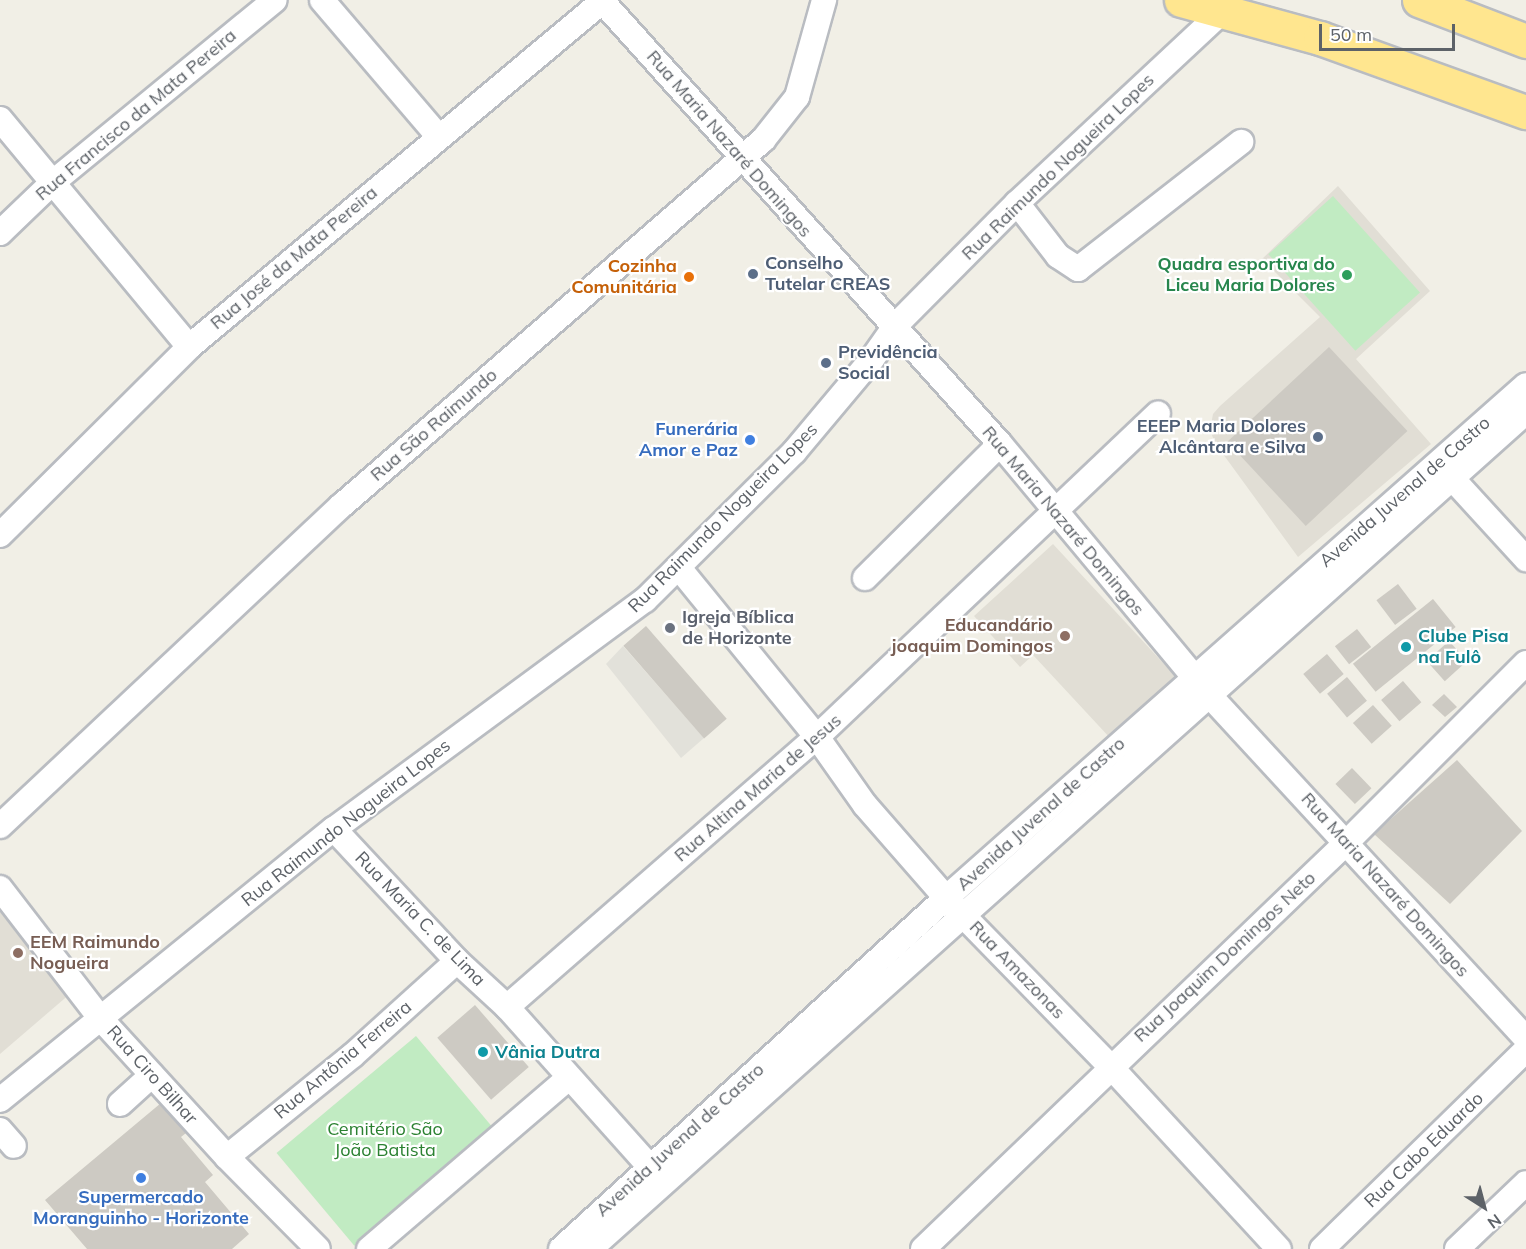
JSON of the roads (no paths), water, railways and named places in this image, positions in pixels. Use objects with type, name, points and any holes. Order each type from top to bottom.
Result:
[{"type":"highway","points":[[1181,0],[1320,38],[1526,112]]},
{"type":"highway","points":[[1419,0],[1526,41]]},
{"type":"street","name":"Rua Francisco da Mata Pereira","points":[[0,233],[52,183],[275,0]]},
{"type":"street","points":[[322,0],[438,135]]},
{"type":"street","name":"Rua São Raimundo","points":[[0,826],[341,506],[762,140],[797,97],[824,0]]},
{"type":"street","name":"Rua José da Mata Pereira","points":[[0,535],[189,347],[438,135],[603,1]]},
{"type":"street","name":"Rua Maria Nazaré Domingos","points":[[603,1],[1000,444],[1210,696],[1347,842],[1526,1039]]},
{"type":"street","name":"Rua Raimundo Nogueira Lopes","points":[[0,1100],[334,829],[628,614],[679,568],[794,452],[872,359],[894,327],[1017,203],[1223,11]]},
{"type":"street","points":[[0,119],[189,347]]},
{"type":"street","points":[[1017,203],[1058,256],[1078,269],[1241,142]]},
{"type":"street","name":"Avenida Juvenal de Castro","points":[[561,1249],[946,898],[1526,385]]},
{"type":"street","name":"Avenida Juvenal de Castro","points":[[590,1249],[1210,696],[1450,476],[1526,412]]},
{"type":"street","name":"Rua Altina Maria de Jesus","points":[[507,1007],[817,737],[1054,509],[1158,413]]},
{"type":"street","points":[[865,578],[1000,444]]},
{"type":"street","points":[[1450,476],[1526,559]]},
{"type":"street","name":"Rua Amazonas","points":[[679,568],[817,737],[865,805],[946,898],[1110,1066],[1279,1249]]},
{"type":"street","name":"Rua Joaquim Domingos Neto","points":[[934,1245],[1110,1066],[1347,842],[1526,663]]},
{"type":"street","name":"Rua Maria C. de Lima","points":[[334,829],[457,962],[507,1007]]},
{"type":"street","name":"Rua Ciro Bilhar","points":[[0,888],[101,1018],[227,1157],[318,1249]]},
{"type":"street","name":"Rua Antônia Ferreira","points":[[227,1157],[354,1055],[457,962]]},
{"type":"street","points":[[507,1007],[567,1079],[650,1167]]},
{"type":"street","name":"Rua Cabo Eduardo","points":[[1322,1249],[1526,1050]]},
{"type":"street","points":[[120,1104],[152,1075]]},
{"type":"street","points":[[369,1249],[567,1079]]},
{"type":"street","points":[[1457,1249],[1526,1184]]},
{"type":"place","name":"Conselho Tutelar CREAS","points":[[753,274]]},
{"type":"place","name":"Quadra esportiva do Liceu Maria Dolores","points":[[1347,275]]},
{"type":"place","name":"Cozinha Comunitária","points":[[689,277]]},
{"type":"place","name":"Previdência Social","points":[[826,363]]},
{"type":"place","name":"EEEP Maria Dolores Alcântara e Silva","points":[[1318,437]]},
{"type":"place","name":"Funerária Amor e Paz","points":[[750,440]]},
{"type":"place","name":"Igreja Bíblica de Horizonte","points":[[670,628]]},
{"type":"place","name":"Educandário joaquim Domingos","points":[[1065,636]]},
{"type":"place","name":"Clube Pisa na Fulô","points":[[1406,647]]},
{"type":"place","name":"EEM Raimundo Nogueira","points":[[18,953]]},
{"type":"place","name":"Vânia Dutra","points":[[483,1052]]},
{"type":"place","name":"Supermercado Moranguinho - Horizonte","points":[[141,1178]]},
{"type":"park label","name":"Cemitério São João Batista","points":[[385,1140]]}]
